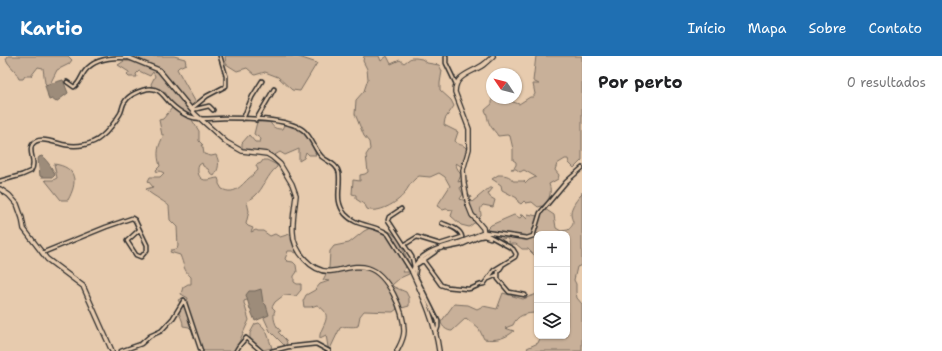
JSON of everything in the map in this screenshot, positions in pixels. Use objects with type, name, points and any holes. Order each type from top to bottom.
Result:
[{"type":"street","points":[[191,109],[207,96],[226,86],[226,76],[220,56]]},
{"type":"street","points":[[446,56],[446,63],[456,84]]},
{"type":"street","points":[[488,280],[494,270],[515,257],[516,254],[515,251],[485,233],[483,228],[472,215],[468,205],[463,170],[470,149],[470,134],[455,92],[456,84],[464,74],[484,64],[493,56]]},
{"type":"street","points":[[67,82],[74,87],[77,85],[84,72],[94,63],[116,57],[126,57],[160,70],[200,120],[226,142],[242,151],[266,154],[272,157],[280,164],[295,190],[296,195],[292,233],[301,254],[314,268],[323,271],[331,272],[359,266],[369,268],[383,278],[399,305],[403,320],[404,332],[402,341],[397,351]]},
{"type":"street","points":[[243,119],[252,97],[262,81]]},
{"type":"street","points":[[256,120],[274,88]]},
{"type":"street","points":[[0,181],[31,171],[34,164],[31,148],[32,144],[36,141],[42,140],[76,146],[99,139],[120,114],[129,97],[147,89],[160,91],[169,102],[179,110],[200,120],[223,118],[283,121],[295,124],[304,131],[319,153],[337,168],[339,174],[338,199],[340,206],[346,214],[361,224],[384,230],[388,234],[412,272],[427,303],[436,333],[439,351]]},
{"type":"street","points":[[191,109],[209,106],[213,110]]},
{"type":"street","points":[[412,272],[417,262],[431,251],[485,233],[528,238],[534,236],[540,213],[566,182],[582,168]]},
{"type":"street","points":[[0,189],[9,195],[17,204],[24,228],[47,259],[83,286],[112,351]]},
{"type":"street","points":[[401,209],[388,220],[412,257],[414,267]]},
{"type":"street","points":[[42,253],[129,218],[133,218],[148,245],[148,248],[140,257],[136,255],[127,241],[139,230]]},
{"type":"street","points":[[404,245],[417,237],[440,244],[462,238],[462,234],[459,231],[442,223]]},
{"type":"street","points":[[436,333],[438,321],[415,271],[416,267],[423,260],[439,250],[484,236],[495,238]]},
{"type":"street","points":[[423,260],[436,279],[444,286],[472,289],[479,284],[484,284],[497,275],[503,264]]},
{"type":"street","points":[[497,275],[498,279],[507,291],[524,295]]},
{"type":"street","points":[[121,351],[141,344],[150,336],[161,331],[173,318],[184,300],[201,351]]},
{"type":"street","points":[[236,351],[238,346],[246,338],[261,351]]},
{"type":"street","points":[[272,351],[288,347],[318,344],[329,351]]},
{"type":"shaded area","points":[[8,56],[68,56],[72,60],[69,64],[57,70],[50,84],[47,85],[45,83],[43,68],[38,67],[31,76],[25,76],[23,79],[19,79],[6,59]]},
{"type":"shaded area","points":[[139,56],[174,56],[185,59],[186,64],[177,69],[195,101],[197,109],[192,120],[199,131],[199,141],[203,145],[201,145],[204,154],[211,156],[216,155],[218,160],[218,168],[214,176],[203,166],[202,163],[199,165],[198,173],[202,179],[207,180],[218,178],[222,189],[226,191],[233,191],[258,170],[256,165],[261,163],[263,160],[267,160],[277,165],[258,193],[247,202],[249,211],[246,224],[253,228],[251,232],[256,230],[263,231],[270,236],[275,234],[280,237],[290,234],[297,252],[288,251],[285,259],[296,265],[297,272],[294,276],[294,282],[301,284],[301,290],[296,296],[284,295],[275,302],[272,307],[275,310],[274,318],[276,324],[281,331],[278,332],[287,343],[285,346],[270,331],[264,317],[247,300],[244,301],[244,303],[249,320],[235,351],[200,351],[192,330],[189,327],[183,326],[179,313],[180,303],[178,300],[182,298],[187,302],[188,298],[181,294],[183,287],[191,284],[191,277],[185,269],[180,255],[170,252],[171,250],[177,249],[178,246],[177,227],[170,220],[169,206],[146,189],[153,187],[148,181],[150,177],[160,177],[164,173],[160,171],[157,172],[156,170],[160,166],[158,150],[164,135],[162,135],[159,120],[163,119],[172,108],[167,101],[167,95],[164,91],[153,90],[151,84],[155,76],[153,72],[150,76],[139,71],[136,74],[137,77],[129,77],[127,75],[129,72],[118,65],[124,61],[134,61]]},
{"type":"shaded area","points":[[225,56],[296,56],[317,63],[300,91],[292,90],[278,77],[265,72],[255,75],[247,68],[237,71],[226,64]]},
{"type":"shaded area","points":[[364,56],[379,56],[381,61],[387,56],[391,64],[400,60],[404,63],[411,58],[416,58],[422,59],[427,63],[439,65],[442,71],[440,90],[451,100],[454,106],[445,119],[444,125],[458,132],[455,141],[464,146],[467,150],[465,169],[456,163],[455,164],[461,175],[458,182],[464,180],[468,182],[460,188],[463,194],[460,199],[466,201],[467,194],[471,197],[470,200],[472,202],[489,188],[493,188],[488,194],[495,200],[493,207],[482,206],[481,216],[477,220],[478,223],[474,223],[469,227],[461,225],[451,216],[453,210],[443,210],[437,206],[450,186],[445,177],[439,173],[430,177],[419,176],[413,181],[401,197],[382,209],[367,209],[365,205],[356,199],[356,195],[352,194],[353,180],[360,181],[360,175],[368,172],[366,155],[370,149],[369,142],[364,136],[355,114],[356,100],[364,91],[368,79],[367,69],[363,61]]},
{"type":"shaded area","points":[[536,56],[582,57],[582,160],[574,168],[569,163],[568,159],[565,159],[557,164],[555,170],[559,175],[558,179],[549,184],[550,195],[547,202],[538,207],[532,202],[526,203],[524,201],[521,204],[518,202],[517,198],[502,190],[501,185],[492,179],[498,175],[505,175],[509,176],[513,181],[524,181],[526,183],[536,177],[524,170],[520,172],[516,169],[511,169],[514,168],[516,162],[513,160],[513,149],[510,136],[498,136],[489,123],[485,110],[492,104],[522,104],[522,102],[530,97],[533,97],[535,94],[533,84],[539,84],[533,81]]},
{"type":"shaded area","points":[[63,80],[68,93],[56,102],[52,99],[49,100],[45,85]]},
{"type":"shaded area","points":[[257,122],[270,122],[275,128],[278,129],[282,129],[284,125],[282,122],[298,128],[307,136],[316,155],[309,155],[306,152],[304,158],[299,161],[299,149],[285,155],[280,152],[273,156],[268,153],[242,149],[242,143],[249,135],[255,142],[260,142],[261,139],[254,134]]},
{"type":"shaded area","points":[[42,156],[53,170],[55,175],[53,177],[40,176],[38,159]]},
{"type":"shaded area","points":[[54,164],[67,168],[73,176],[73,187],[68,200],[61,200],[45,180],[53,180],[57,178]]},
{"type":"shaded area","points":[[582,194],[582,265],[577,267],[574,280],[576,284],[577,298],[582,304],[582,351],[529,351],[527,348],[538,343],[540,339],[570,339],[570,231],[561,231],[568,230],[573,223],[571,213],[576,201]]},
{"type":"shaded area","points":[[545,209],[554,215],[556,228],[561,231],[534,231],[534,255],[528,249],[522,249],[516,244],[510,244],[507,238],[497,240],[487,229],[491,225],[514,215],[520,218],[522,216],[520,215],[523,215],[527,219],[528,214],[537,216]]},
{"type":"shaded area","points":[[370,228],[382,228],[388,231],[397,238],[402,246],[409,263],[402,272],[410,272],[392,285],[406,292],[409,298],[409,306],[402,308],[396,303],[397,309],[393,312],[364,311],[360,316],[358,326],[340,328],[330,349],[328,347],[326,335],[320,338],[326,313],[317,305],[304,307],[303,301],[306,295],[315,290],[320,284],[329,281],[323,280],[329,268],[330,251],[334,246],[349,243]]},
{"type":"shaded area","points":[[261,289],[263,302],[266,305],[269,315],[255,321],[246,295],[249,291]]},
{"type":"shaded area","points":[[503,293],[523,299],[534,295],[534,313],[529,313],[519,317],[513,325],[505,328],[514,331],[497,339],[484,339],[479,329],[466,318],[452,331],[444,327],[441,322],[454,304],[468,305],[477,309],[483,306],[497,309]]},
{"type":"shaded area","points":[[259,323],[266,331],[272,348],[263,350],[250,338],[250,333],[255,324]]}]
